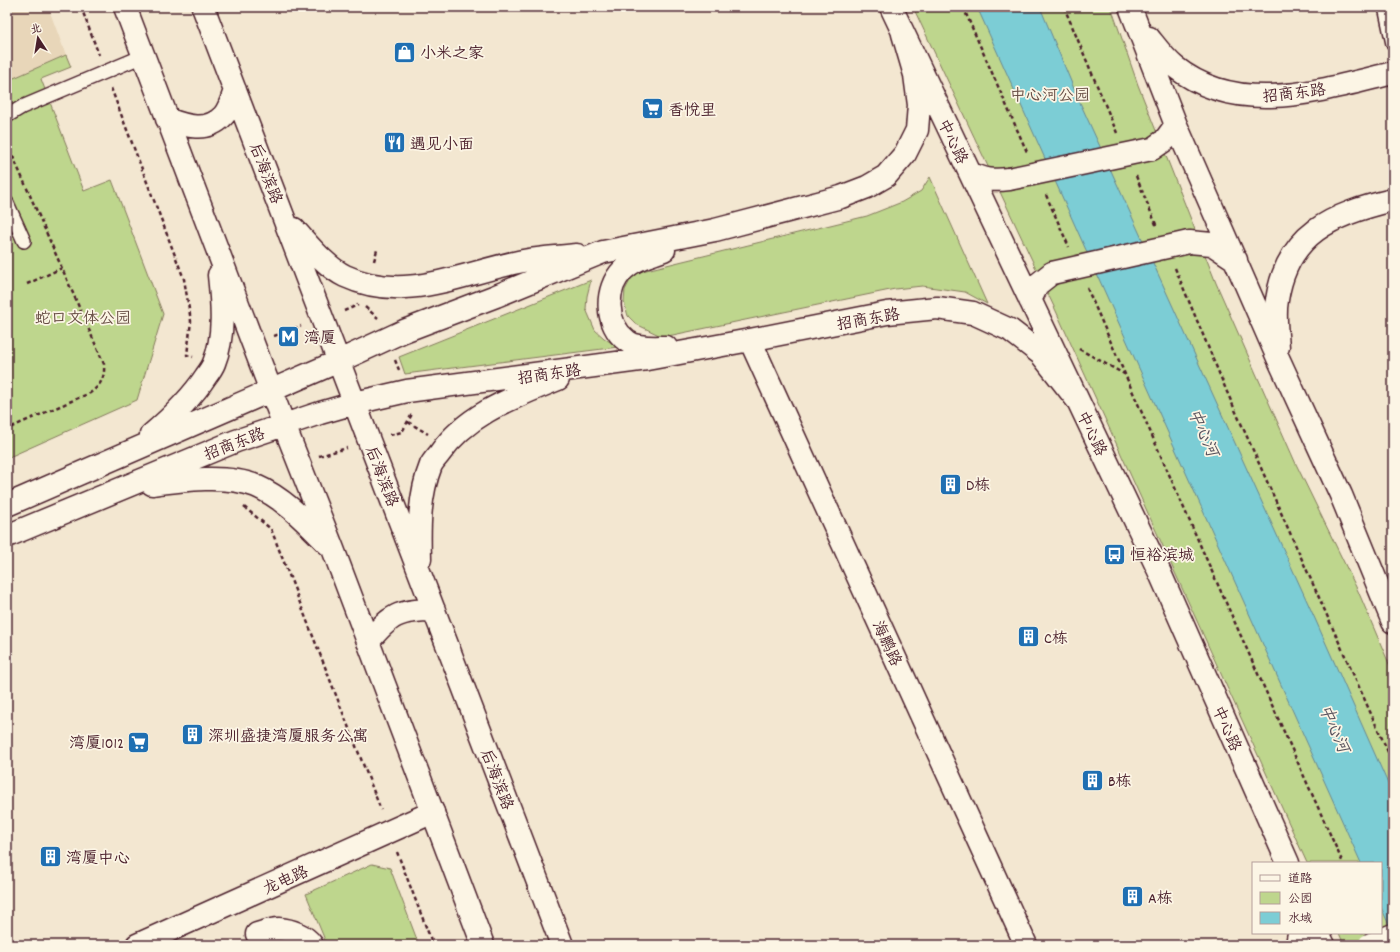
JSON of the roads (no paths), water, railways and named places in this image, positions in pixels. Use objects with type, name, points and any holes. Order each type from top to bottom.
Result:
[{"type":"main road","points":[[125,7],[483,945]]},
{"type":"main road","name":"后海滨路","points":[[203,7],[562,945]]},
{"type":"main road","name":"中心路","points":[[891,7],[1159,571],[1288,862]]},
{"type":"main road","points":[[1131,9],[1176,125],[1278,358],[1341,495],[1393,622]]},
{"type":"main road","name":"招商东路","points":[[1131,9],[1157,49],[1175,67],[1192,79],[1208,87],[1229,94],[1255,97],[1284,96],[1339,86],[1393,73]]},
{"type":"main road","name":"招商东路","points":[[7,505],[271,389],[339,361],[404,331],[496,296],[602,252],[715,230],[841,197],[868,186],[886,176],[905,154],[917,130],[919,105],[915,75],[903,34]]},
{"type":"main road","points":[[167,119],[182,125],[194,127],[210,124],[223,116],[230,105],[235,90]]},
{"type":"main road","points":[[970,174],[994,181],[1009,179],[1152,149],[1165,140],[1176,125]]},
{"type":"main road","points":[[1278,358],[1276,302],[1284,270],[1296,249],[1319,227],[1348,212],[1393,200]]},
{"type":"main road","points":[[285,220],[318,256],[344,275],[368,284],[386,288],[415,287],[523,261],[602,252]]},
{"type":"main road","points":[[715,230],[636,261],[623,270],[614,282],[610,293],[609,308],[613,322],[618,331],[627,341],[637,346],[716,346]]},
{"type":"main road","points":[[1030,300],[1038,284],[1052,273],[1189,242],[1212,244],[1236,260]]},
{"type":"main road","points":[[134,449],[186,404],[214,364],[219,344],[222,303],[218,250]]},
{"type":"main road","name":"招商东路","points":[[7,536],[236,442],[284,425],[355,403],[407,391],[646,359],[887,313],[937,308],[973,313],[1010,330],[1041,354],[1078,401]]},
{"type":"main road","name":"海鹏路","points":[[750,340],[1026,945]]},
{"type":"main road","points":[[421,576],[419,528],[423,494],[432,464],[448,442],[472,420],[486,412],[583,368]]},
{"type":"main road","points":[[125,487],[178,480],[206,479],[231,480],[255,485],[274,496],[312,528],[333,549]]},
{"type":"main road","points":[[368,642],[382,626],[397,615],[415,610],[434,610]]},
{"type":"main road","name":"龙电路","points":[[136,945],[433,812]]},
{"type":"main road","points":[[257,934],[278,929],[298,933],[310,941],[312,945]]},
{"type":"main road","points":[[1297,945],[1299,934]]},
{"type":"main road","points":[[1369,945],[1393,935]]},
{"type":"lane","points":[[1385,7],[1393,44]]},
{"type":"lane","points":[[7,116],[22,107],[143,56]]},
{"type":"lane","points":[[7,203],[24,241]]},
{"type":"water","name":"中心河","points":[[977,7],[1040,7],[1077,96],[1316,621],[1393,795],[1393,934],[1382,909],[1382,862],[1361,862]]},
{"type":"place","name":"小米之家","points":[[405,52]]},
{"type":"place","name":"香悦里","points":[[652,109]]},
{"type":"place","name":"遇见小面","points":[[394,143]]},
{"type":"place","name":"湾厦","points":[[289,337]]},
{"type":"place","name":"D栋","points":[[951,484]]},
{"type":"place","name":"恒裕滨城","points":[[1114,554]]},
{"type":"place","name":"C栋","points":[[1028,637]]},
{"type":"place","name":"深圳盛捷湾厦服务公寓","points":[[193,735]]},
{"type":"place","name":"湾厦1012","points":[[139,742]]},
{"type":"place","name":"B栋","points":[[1093,780]]},
{"type":"place","name":"湾厦中心","points":[[51,857]]},
{"type":"place","name":"A栋","points":[[1133,897]]},
{"type":"park label","name":"中心河公园","points":[[1050,94]]},
{"type":"park label","name":"蛇口文体公园","points":[[83,317]]}]
